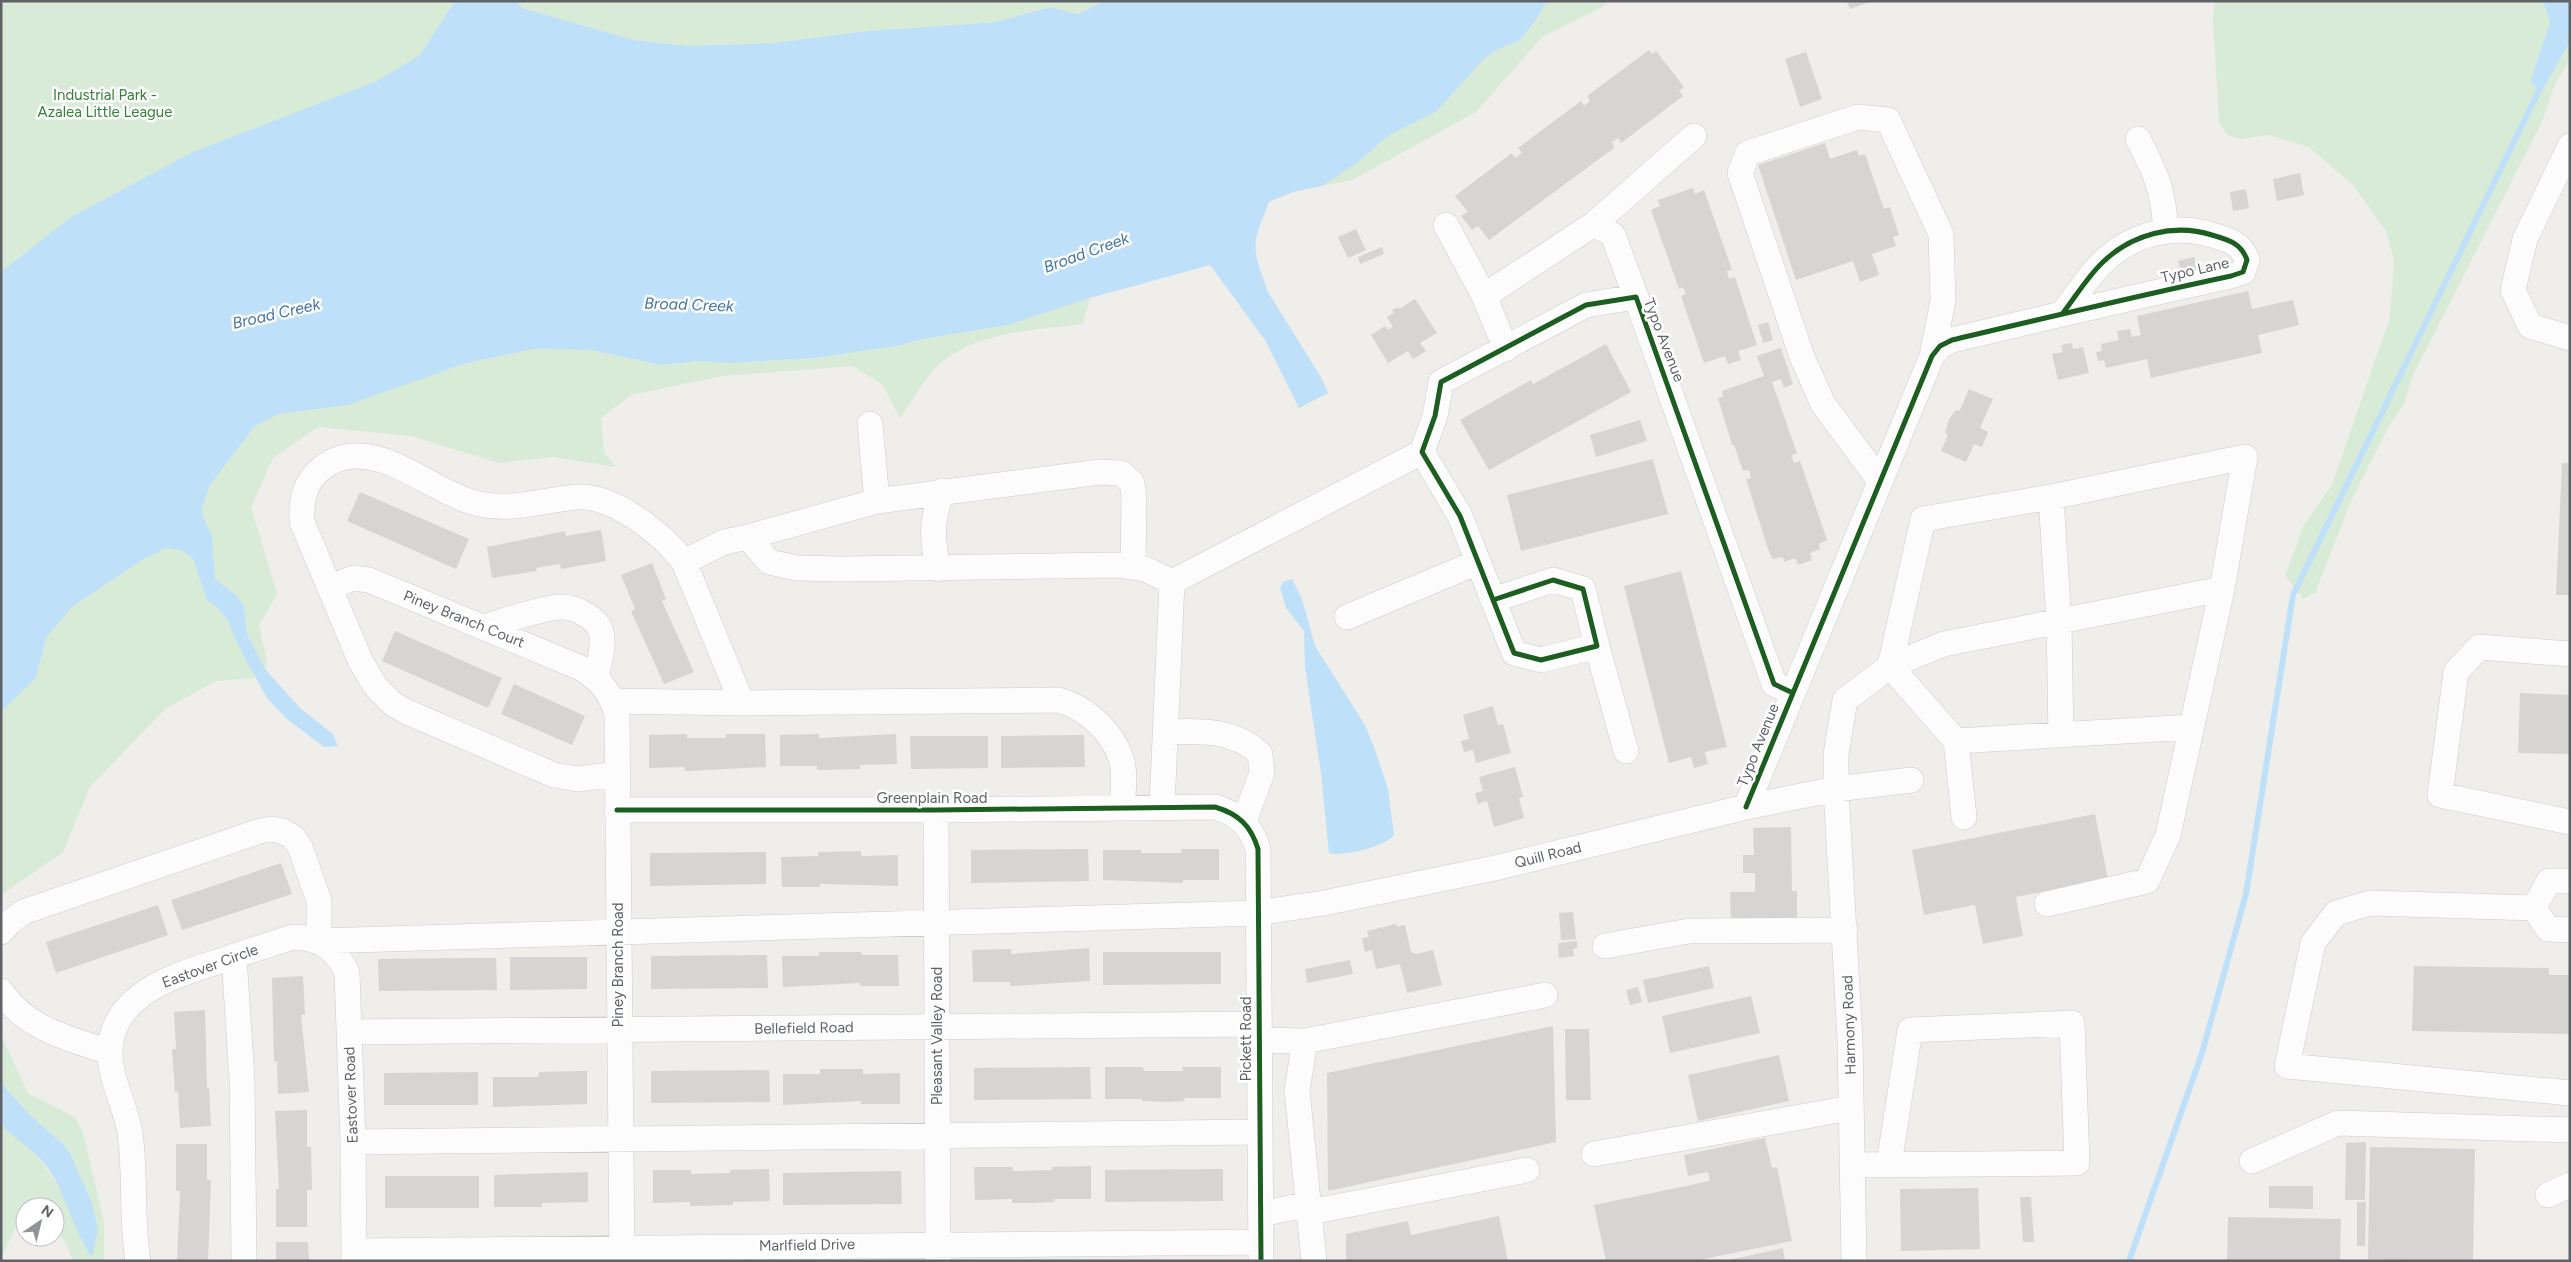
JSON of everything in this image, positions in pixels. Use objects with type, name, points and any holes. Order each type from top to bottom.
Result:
[{"type":"street","points":[[1880,480],[1823,404],[1802,358],[1740,173],[1748,153],[1858,117],[1888,120],[1941,234],[1943,301],[1932,356]]},
{"type":"street","points":[[1484,296],[1594,224],[1694,136]]},
{"type":"street","points":[[2138,139],[2159,179],[2164,202],[2166,231]]},
{"type":"street","points":[[2570,146],[2525,239],[2513,290],[2530,326],[2570,338]]},
{"type":"street","points":[[1594,224],[1613,235],[1636,297]]},
{"type":"street","points":[[1446,225],[1484,296],[1506,349]]},
{"type":"street","name":"Typo Lane","points":[[1880,480],[1932,356],[1940,346],[1952,340],[2063,313],[2230,276],[2242,272],[2246,266],[2243,250],[2235,242],[2202,232],[2166,231],[2142,236],[2120,247],[2102,263],[2063,313]]},
{"type":"street","name":"Typo Avenue","points":[[1422,452],[1435,416],[1441,382],[1586,305],[1636,297],[1774,684],[1793,693]]},
{"type":"street","points":[[870,424],[877,501]]},
{"type":"street","points":[[1172,582],[1422,452],[1460,516],[1514,652],[1541,660],[1597,646]]},
{"type":"street","points":[[617,774],[578,779],[554,775],[393,704],[375,686],[360,660],[302,522],[301,502],[307,486],[316,472],[327,464],[344,457],[362,456],[380,458],[472,502],[519,506],[584,498],[608,502],[655,531],[684,562],[742,703]]},
{"type":"street","points":[[1964,817],[1956,741],[1890,666],[1923,519],[2051,497],[2245,457],[2222,589],[2168,835],[2147,881],[2046,904]]},
{"type":"street","points":[[684,562],[724,542],[877,501],[942,491],[1100,472],[1121,473],[1132,484],[1134,497],[1134,567]]},
{"type":"street","name":"Typo Avenue","points":[[1746,806],[1880,480]]},
{"type":"street","points":[[938,569],[932,532],[934,513],[942,491]]},
{"type":"street","points":[[2051,497],[2059,622],[2061,735]]},
{"type":"street","points":[[748,536],[769,562],[797,568],[938,569],[1116,565],[1145,568],[1172,582]]},
{"type":"street","points":[[1347,617],[1478,562]]},
{"type":"street","name":"Piney Branch Court","points":[[329,588],[354,578],[369,580],[581,668],[596,676]]},
{"type":"street","points":[[1493,600],[1553,580],[1583,589],[1626,751]]},
{"type":"street","points":[[1162,808],[1172,582]]},
{"type":"street","name":"Harmony Road","points":[[1854,1261],[1845,930],[1836,789],[1836,754],[1845,700],[1890,666],[1944,644],[2222,589]]},
{"type":"street","points":[[483,627],[558,607],[572,608],[586,614],[594,622],[602,637],[596,676]]},
{"type":"street","points":[[2570,654],[2479,647],[2473,653],[2456,672],[2440,795],[2570,822]]},
{"type":"street","name":"Piney Branch Road","points":[[596,676],[613,701],[617,715],[622,1254]]},
{"type":"street","points":[[613,701],[742,703],[1058,700],[1070,703],[1084,710],[1114,742],[1121,758],[1124,776],[1122,808]]},
{"type":"street","points":[[1956,741],[2191,727]]},
{"type":"street","points":[[1165,732],[1202,731],[1228,736],[1248,742],[1260,754],[1262,773],[1244,821]]},
{"type":"street","name":"Quill Road","points":[[936,923],[1258,913],[1324,903],[1495,868],[1746,806],[1836,789],[1911,780]]},
{"type":"street","name":"Greenplain Road","points":[[617,810],[936,810],[1216,807],[1230,811],[1244,821]]},
{"type":"street","name":"Pleasant Valley Road","points":[[936,810],[938,1252]]},
{"type":"street","name":"Pickett Road","points":[[1244,821],[1254,835],[1258,849],[1261,1252]]},
{"type":"street","points":[[1,932],[23,912],[260,831],[272,829],[293,837],[300,847],[319,901],[319,941]]},
{"type":"street","points":[[2534,908],[2549,881],[2570,881]]},
{"type":"street","points":[[2534,908],[2370,903],[2336,913],[2313,942],[2287,1066],[2570,1093]]},
{"type":"street","points":[[2534,908],[2548,929],[2570,930]]},
{"type":"street","name":"Eastover Circle","points":[[138,1261],[135,1170],[131,1138],[111,1066],[112,1033],[120,1016],[132,1002],[153,987],[178,975],[293,937],[319,941],[936,923]]},
{"type":"street","points":[[1605,946],[1689,931],[1845,930]]},
{"type":"street","name":"Eastover Road","points":[[319,941],[330,948],[340,959],[347,973],[353,1142],[354,1256]]},
{"type":"street","points":[[234,956],[242,1080],[244,1261]]},
{"type":"street","points":[[1,991],[17,1010],[40,1027],[110,1052]]},
{"type":"street","name":"Bellefield Road","points":[[349,1032],[937,1027],[1258,1032],[1305,1041],[1545,995]]},
{"type":"street","points":[[1852,1165],[2076,1163],[2072,1024],[1910,1030],[1889,1164]]},
{"type":"street","points":[[1305,1041],[1297,1090],[1314,1261]]},
{"type":"street","points":[[1259,1091],[1297,1090]]},
{"type":"street","points":[[1594,1154],[1851,1108]]},
{"type":"street","points":[[2252,1161],[2338,1123],[2570,1130]]},
{"type":"street","points":[[353,1142],[1259,1132]]},
{"type":"street","points":[[1261,1214],[1309,1208],[1527,1170]]},
{"type":"street","points":[[2548,1196],[2570,1184]]},
{"type":"street","name":"Marlfield Drive","points":[[354,1256],[1261,1252]]},
{"type":"green space","name":"Industrial Park - Azalea Little League","points":[[1,1],[493,1],[450,67],[1,306]]},
{"type":"green space","points":[[516,1],[1105,1],[1076,14],[1050,7],[996,22],[868,31],[773,43],[689,46],[634,40],[522,8]]},
{"type":"green space","points":[[1547,1],[1609,1],[1604,6],[1542,37],[1476,112],[1352,180],[1322,186],[1357,163],[1388,136],[1437,111],[1484,59],[1495,51],[1520,40],[1536,20]]},
{"type":"green space","points":[[2215,1],[2543,1],[2550,22],[2530,82],[2542,91],[2568,45],[2570,60],[2555,84],[2541,124],[2413,375],[2404,403],[2389,426],[2351,501],[2315,593],[2303,599],[2285,576],[2304,525],[2332,485],[2390,317],[2394,260],[2386,231],[2353,185],[2309,147],[2269,135],[2241,139],[2227,135],[2219,121],[2213,20]]},
{"type":"green space","points":[[1090,298],[1083,324],[1000,336],[962,349],[945,360],[930,374],[900,418],[883,385],[853,366],[722,376],[631,395],[601,418],[604,453],[616,467],[553,457],[498,463],[412,436],[318,427],[273,458],[251,507],[277,594],[259,625],[267,662],[265,669],[247,634],[244,606],[236,595],[215,579],[212,536],[201,511],[210,485],[255,426],[279,414],[348,405],[467,363],[534,349],[591,350],[660,365],[700,361],[729,363],[817,358],[896,346],[923,339],[1008,325]]},
{"type":"green space","points":[[167,548],[181,550],[193,559],[207,600],[219,609],[228,621],[256,678],[216,681],[165,709],[90,787],[63,852],[1,895],[1,712],[36,678],[46,638],[72,607],[142,560]]},
{"type":"green space","points":[[1,1035],[28,1093],[76,1118],[84,1136],[104,1222],[104,1261],[73,1261],[65,1242],[65,1201],[83,1245],[92,1203],[71,1155],[63,1144],[31,1116],[1,1083]]},
{"type":"green space","points":[[1,1124],[38,1157],[63,1197],[15,1197],[15,1229],[1,1258]]},
{"type":"water","name":"Broad Creek","points":[[455,1],[516,1],[522,8],[634,40],[689,46],[773,43],[868,31],[996,22],[1050,7],[1077,14],[1105,1],[1547,1],[1536,20],[1520,40],[1495,51],[1484,59],[1437,111],[1388,136],[1357,163],[1322,186],[1293,192],[1269,202],[1256,239],[1255,246],[1259,266],[1268,292],[1322,379],[1328,393],[1299,408],[1265,340],[1210,265],[1090,298],[1008,325],[923,339],[897,346],[816,358],[729,363],[700,361],[660,365],[591,350],[534,349],[467,363],[348,405],[279,414],[255,426],[210,485],[201,511],[212,536],[215,579],[236,595],[244,606],[247,634],[265,669],[301,709],[333,734],[338,746],[324,747],[287,719],[267,698],[239,647],[228,621],[219,609],[207,600],[193,559],[181,550],[167,548],[142,560],[72,607],[46,638],[36,678],[1,712],[1,272],[71,217],[193,152],[377,81],[420,55]]},
{"type":"water","points":[[2543,1],[2570,1],[2570,47],[2568,45],[2542,91],[2530,82],[2550,22]]},
{"type":"water","points":[[1292,579],[1302,599],[1315,646],[1365,725],[1388,789],[1394,835],[1382,843],[1363,850],[1344,854],[1329,853],[1321,773],[1305,667],[1304,631],[1286,608],[1280,588],[1283,582]]},
{"type":"water","points":[[1,1083],[31,1116],[63,1144],[71,1155],[92,1203],[98,1230],[92,1257],[85,1247],[65,1202],[65,1197],[63,1197],[54,1177],[36,1155],[1,1124]]},
{"type":"building","points":[[1843,1],[1870,2],[1850,9],[1847,2],[1844,3]]},
{"type":"building","points":[[1649,50],[1652,54],[1656,51],[1684,87],[1679,91],[1683,96],[1621,143],[1618,138],[1612,142],[1614,148],[1489,240],[1478,226],[1472,230],[1461,216],[1468,212],[1455,196],[1512,153],[1515,158],[1522,153],[1518,148],[1581,101],[1584,106],[1590,101],[1587,96]]},
{"type":"building","points":[[1806,52],[1822,99],[1800,107],[1785,59]]},
{"type":"building","points":[[1825,143],[1830,159],[1857,150],[1859,156],[1865,154],[1884,209],[1890,207],[1899,235],[1893,237],[1896,246],[1872,254],[1879,275],[1860,282],[1853,261],[1796,280],[1758,165]]},
{"type":"building","points":[[2300,173],[2304,195],[2277,201],[2273,179]]},
{"type":"building","points":[[1693,188],[1695,194],[1704,190],[1732,270],[1727,271],[1729,279],[1735,277],[1757,345],[1738,351],[1741,360],[1728,364],[1725,356],[1704,363],[1681,296],[1686,294],[1683,287],[1679,289],[1651,210],[1660,206],[1658,200]]},
{"type":"building","points":[[2246,189],[2249,208],[2233,211],[2230,192]]},
{"type":"building","points":[[1356,229],[1366,250],[1348,258],[1338,237]]},
{"type":"building","points":[[1382,247],[1384,254],[1360,264],[1358,257]]},
{"type":"building","points":[[2194,257],[2198,271],[2182,276],[2178,261]]},
{"type":"building","points":[[2248,291],[2252,309],[2293,300],[2299,325],[2258,335],[2262,353],[2151,378],[2147,359],[2106,368],[2104,360],[2098,361],[2096,352],[2102,351],[2101,344],[2119,340],[2117,331],[2130,329],[2132,337],[2141,335],[2137,316]]},
{"type":"building","points":[[1415,299],[1437,333],[1420,343],[1426,351],[1413,359],[1408,351],[1388,363],[1371,335],[1385,326],[1388,330],[1393,327],[1387,317],[1394,313],[1392,310],[1398,307],[1399,309]]},
{"type":"building","points":[[1768,322],[1773,340],[1763,343],[1758,325]]},
{"type":"building","points":[[2072,343],[2073,349],[2083,347],[2089,373],[2058,380],[2052,354],[2063,352],[2061,345]]},
{"type":"building","points":[[1606,344],[1631,392],[1489,470],[1460,420],[1531,380],[1533,384]]},
{"type":"building","points":[[1781,348],[1793,384],[1784,388],[1781,379],[1772,382],[1797,453],[1791,456],[1794,463],[1800,461],[1827,540],[1819,544],[1820,549],[1810,553],[1812,560],[1798,565],[1795,558],[1784,562],[1783,557],[1773,559],[1768,549],[1746,479],[1751,478],[1749,470],[1743,471],[1734,445],[1732,445],[1718,398],[1723,397],[1722,391],[1764,376],[1757,356]]},
{"type":"building","points":[[1969,389],[1993,399],[1980,428],[1988,432],[1982,447],[1974,444],[1966,462],[1941,451],[1948,435],[1945,433],[1949,419],[1955,411],[1960,410]]},
{"type":"building","points":[[1640,420],[1647,441],[1596,457],[1590,435]]},
{"type":"building","points":[[1653,459],[1668,514],[1521,551],[1507,495]]},
{"type":"building","points":[[2562,463],[2570,463],[2570,595],[2556,595]]},
{"type":"building","points":[[360,492],[469,539],[456,569],[347,521]]},
{"type":"building","points":[[601,530],[606,561],[561,569],[560,564],[536,568],[537,571],[492,578],[487,547],[565,531],[566,536]]},
{"type":"building","points":[[652,563],[666,599],[662,601],[694,672],[664,684],[631,611],[635,609],[621,575]]},
{"type":"building","points":[[1681,571],[1727,747],[1705,752],[1708,764],[1694,768],[1691,757],[1669,763],[1624,586]]},
{"type":"building","points":[[395,631],[502,678],[488,708],[382,661]]},
{"type":"building","points":[[514,684],[585,716],[572,745],[501,714]]},
{"type":"building","points":[[2520,693],[2570,695],[2570,754],[2518,753]]},
{"type":"building","points":[[1493,706],[1498,725],[1503,724],[1511,753],[1476,763],[1473,750],[1464,752],[1461,741],[1469,739],[1463,715]]},
{"type":"building","points":[[687,734],[687,738],[726,738],[726,734],[765,734],[766,767],[688,771],[685,771],[685,767],[649,768],[649,735]]},
{"type":"building","points":[[819,734],[819,738],[896,734],[897,764],[860,765],[860,769],[817,770],[817,766],[780,766],[780,735]]},
{"type":"building","points":[[1084,735],[1085,767],[1001,768],[1001,736]]},
{"type":"building","points":[[910,736],[988,736],[988,768],[911,769]]},
{"type":"building","points":[[1515,767],[1523,797],[1519,798],[1524,818],[1494,827],[1487,801],[1478,804],[1475,793],[1483,791],[1479,777]]},
{"type":"building","points":[[2095,814],[2108,879],[2016,897],[2023,936],[1983,944],[1975,905],[1924,915],[1912,850]]},
{"type":"building","points":[[1791,827],[1792,891],[1797,891],[1797,921],[1731,921],[1730,892],[1755,892],[1755,873],[1743,873],[1743,855],[1754,855],[1753,828]]},
{"type":"building","points":[[1088,849],[1089,881],[971,883],[971,850]]},
{"type":"building","points":[[1181,849],[1219,849],[1219,880],[1183,880],[1183,883],[1103,880],[1103,850],[1141,850],[1141,853],[1181,853]]},
{"type":"building","points":[[861,851],[861,856],[898,855],[898,886],[820,884],[820,887],[782,887],[781,857],[818,856],[818,852]]},
{"type":"building","points":[[766,852],[766,884],[650,886],[650,853]]},
{"type":"building","points":[[281,863],[292,894],[182,930],[171,900]]},
{"type":"building","points":[[158,905],[168,935],[56,973],[46,942]]},
{"type":"building","points":[[1573,912],[1576,939],[1561,940],[1559,913]]},
{"type":"building","points":[[1396,924],[1397,927],[1405,925],[1411,952],[1416,954],[1433,950],[1442,985],[1407,993],[1400,964],[1376,969],[1372,950],[1365,952],[1362,938],[1369,937],[1367,931]]},
{"type":"building","points":[[1577,941],[1577,948],[1573,949],[1574,956],[1559,958],[1558,943]]},
{"type":"building","points":[[1089,948],[1090,981],[1010,986],[1010,982],[973,982],[972,950],[1011,949],[1011,954]]},
{"type":"building","points":[[819,952],[861,952],[862,955],[898,955],[899,986],[860,986],[860,983],[783,987],[782,956],[819,956]]},
{"type":"building","points":[[1103,952],[1221,952],[1221,984],[1103,985]]},
{"type":"building","points":[[767,955],[768,988],[651,989],[651,956]]},
{"type":"building","points":[[510,957],[587,957],[587,989],[510,990]]},
{"type":"building","points":[[496,958],[497,990],[379,991],[378,959]]},
{"type":"building","points":[[1350,960],[1353,974],[1307,983],[1305,969]]},
{"type":"building","points":[[1709,966],[1714,988],[1648,1003],[1643,980]]},
{"type":"building","points":[[2414,966],[2549,968],[2549,975],[2570,975],[2570,1034],[2412,1031]]},
{"type":"building","points":[[303,976],[305,1014],[301,1015],[309,1092],[278,1094],[277,1061],[274,1062],[272,978]]},
{"type":"building","points":[[1638,987],[1642,1002],[1630,1005],[1626,990]]},
{"type":"building","points":[[1751,996],[1760,1033],[1670,1053],[1662,1016]]},
{"type":"building","points":[[205,1010],[207,1088],[209,1088],[211,1126],[180,1128],[178,1092],[175,1092],[172,1049],[176,1049],[174,1012]]},
{"type":"building","points":[[1553,1026],[1556,1142],[1328,1191],[1327,1073]]},
{"type":"building","points":[[1565,1029],[1589,1029],[1591,1100],[1566,1100]]},
{"type":"building","points":[[1779,1055],[1789,1101],[1698,1121],[1688,1075]]},
{"type":"building","points":[[1090,1067],[1091,1099],[974,1100],[974,1068]]},
{"type":"building","points":[[1105,1067],[1143,1067],[1144,1071],[1183,1071],[1182,1067],[1221,1067],[1221,1098],[1184,1098],[1185,1101],[1169,1102],[1142,1101],[1142,1099],[1105,1099]]},
{"type":"building","points":[[820,1069],[863,1069],[863,1074],[900,1073],[900,1104],[861,1104],[861,1101],[783,1105],[783,1074],[820,1074]]},
{"type":"building","points":[[769,1070],[770,1102],[651,1103],[651,1071]]},
{"type":"building","points":[[587,1071],[587,1104],[493,1107],[493,1077],[538,1077],[539,1072]]},
{"type":"building","points":[[478,1072],[478,1105],[384,1105],[384,1073]]},
{"type":"building","points":[[307,1110],[307,1147],[311,1147],[312,1190],[307,1190],[307,1227],[276,1227],[276,1189],[279,1189],[275,1111]]},
{"type":"building","points":[[1765,1138],[1772,1168],[1777,1167],[1792,1241],[1694,1261],[1606,1261],[1594,1205],[1710,1181],[1708,1172],[1688,1176],[1684,1155]]},
{"type":"building","points":[[2366,1142],[2365,1200],[2345,1200],[2346,1143]]},
{"type":"building","points":[[176,1144],[207,1144],[207,1180],[211,1180],[208,1261],[177,1261],[180,1191],[176,1191]]},
{"type":"building","points":[[2370,1147],[2475,1149],[2473,1261],[2368,1259]]},
{"type":"building","points":[[1091,1166],[1091,1199],[1054,1199],[1055,1202],[1032,1203],[1012,1203],[1012,1199],[975,1200],[974,1167],[1013,1167],[1013,1171],[1019,1171],[1052,1170],[1052,1167]]},
{"type":"building","points":[[769,1169],[770,1201],[733,1202],[733,1205],[690,1206],[690,1202],[653,1203],[653,1170],[691,1170],[691,1174]]},
{"type":"building","points":[[1223,1169],[1223,1201],[1105,1202],[1105,1170]]},
{"type":"building","points":[[901,1171],[902,1204],[783,1205],[783,1173]]},
{"type":"building","points":[[588,1172],[588,1202],[542,1203],[542,1207],[494,1207],[494,1175]]},
{"type":"building","points":[[385,1176],[479,1176],[479,1208],[385,1208]]},
{"type":"building","points":[[2269,1186],[2313,1186],[2313,1209],[2269,1208]]},
{"type":"building","points":[[1978,1188],[1980,1249],[1901,1251],[1900,1189]]},
{"type":"building","points":[[2020,1197],[2031,1197],[2034,1242],[2023,1242]]},
{"type":"building","points":[[2357,1202],[2366,1202],[2365,1246],[2357,1246]]},
{"type":"building","points":[[1499,1216],[1508,1261],[1346,1261],[1346,1234],[1408,1221],[1411,1235]]},
{"type":"building","points":[[2228,1217],[2341,1219],[2340,1261],[2227,1261]]},
{"type":"building","points":[[276,1242],[308,1242],[309,1261],[276,1261]]},
{"type":"building","points":[[1783,1248],[1785,1261],[1729,1261],[1729,1260]]},
{"type":"waterway","points":[[2129,1261],[2202,1053],[2246,894],[2293,595],[2543,82]]},
{"type":"cycle path","points":[[1746,807],[1932,356],[1940,346],[1952,340],[2231,276],[2243,272],[2247,260],[2238,246],[2212,235],[2183,230],[2154,233],[2127,244],[2114,252],[2087,280],[2063,313]]},
{"type":"cycle path","points":[[1493,600],[1553,580],[1583,589],[1597,646],[1541,660],[1514,653],[1460,516],[1422,452],[1435,416],[1441,382],[1586,305],[1636,297],[1774,684],[1793,693]]},
{"type":"cycle path","points":[[617,810],[936,810],[1215,807],[1237,817],[1248,827],[1258,849],[1261,1261]]}]
